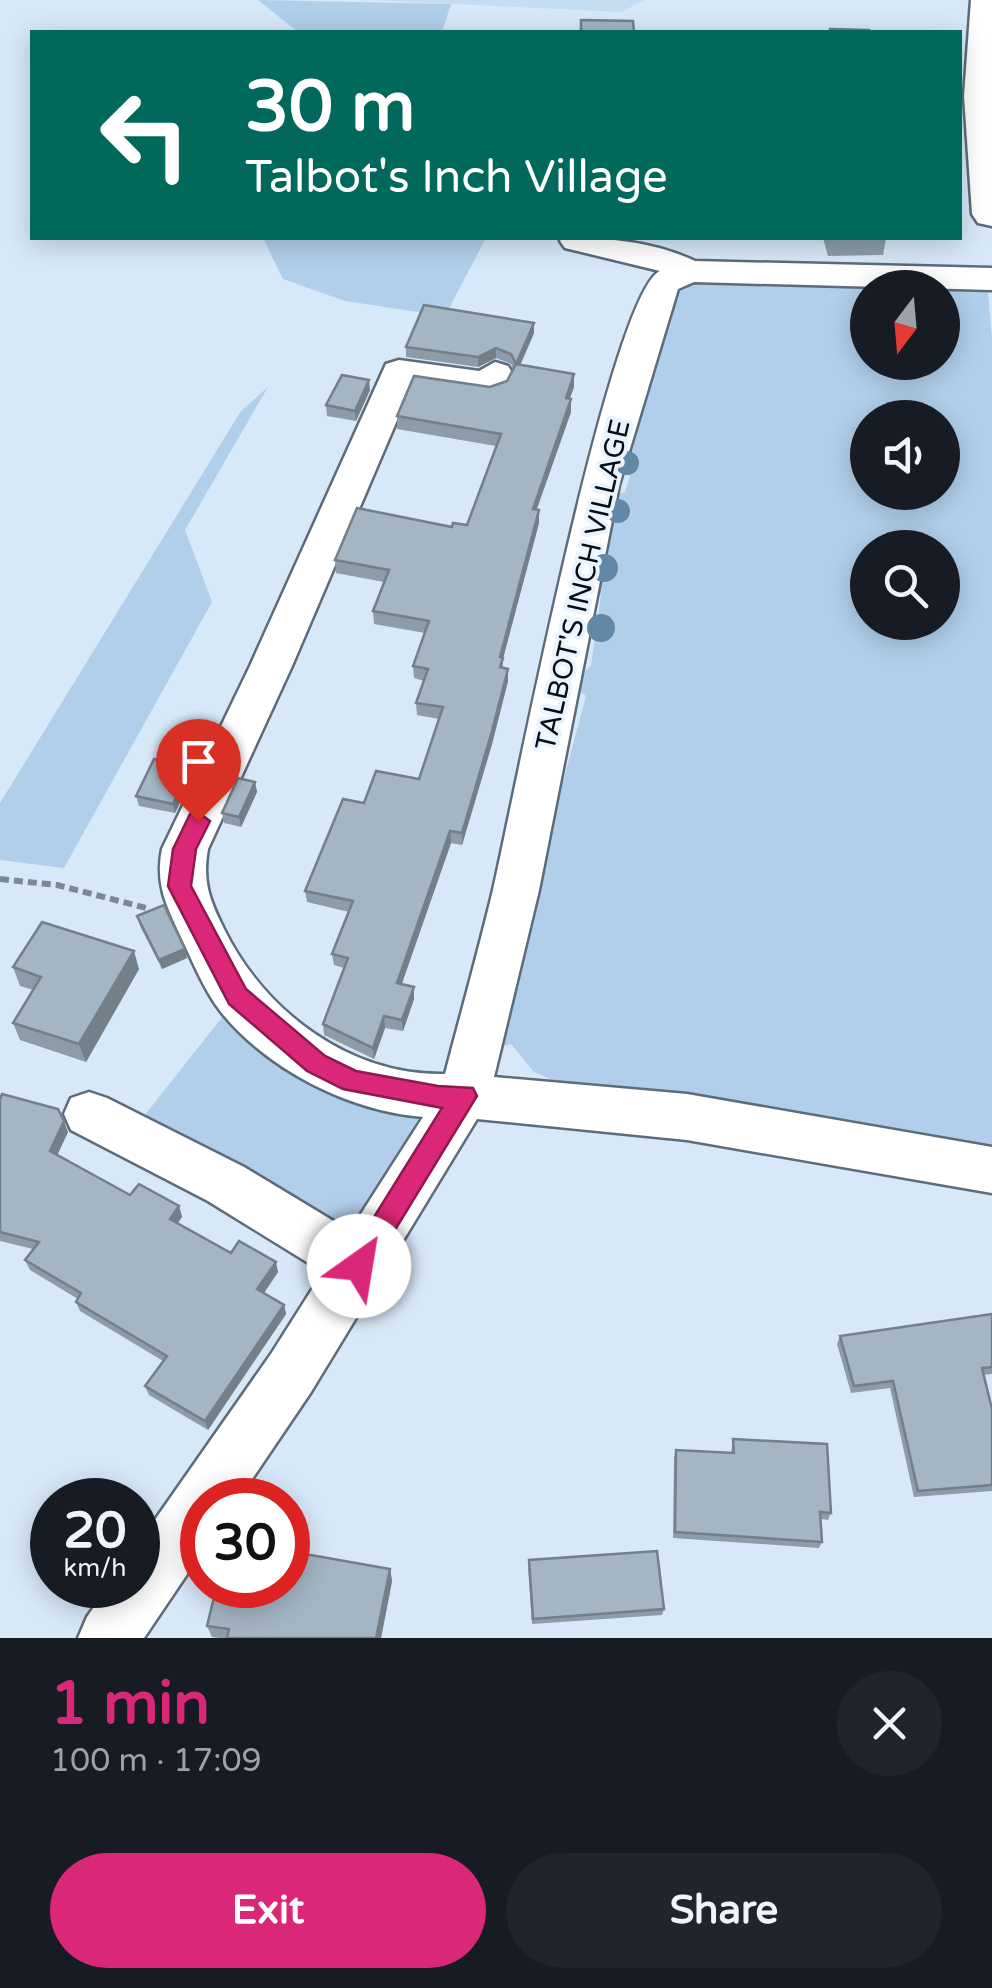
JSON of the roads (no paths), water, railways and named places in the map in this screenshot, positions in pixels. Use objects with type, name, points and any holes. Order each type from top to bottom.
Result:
[{"type":"main road","points":[[990,0],[982,96],[972,149],[992,214]]},
{"type":"street","points":[[577,241],[658,257],[689,270],[992,279]]},
{"type":"street","name":"TALBOT'S INCH VILLAGE","points":[[219,1478],[291,1373],[464,1096],[516,890],[600,485],[654,305],[664,282],[689,270]]},
{"type":"street","points":[[495,374],[491,384],[399,372],[271,666],[185,849],[178,878],[238,996],[316,1064],[352,1082],[378,1089],[438,1098],[464,1096],[686,1116],[992,1170]]},
{"type":"street","points":[[89,1114],[226,1184],[359,1266]]},
{"type":"street","name":"TALBOT'S INCH VILLAGE","points":[[108,1638],[180,1534]]}]
